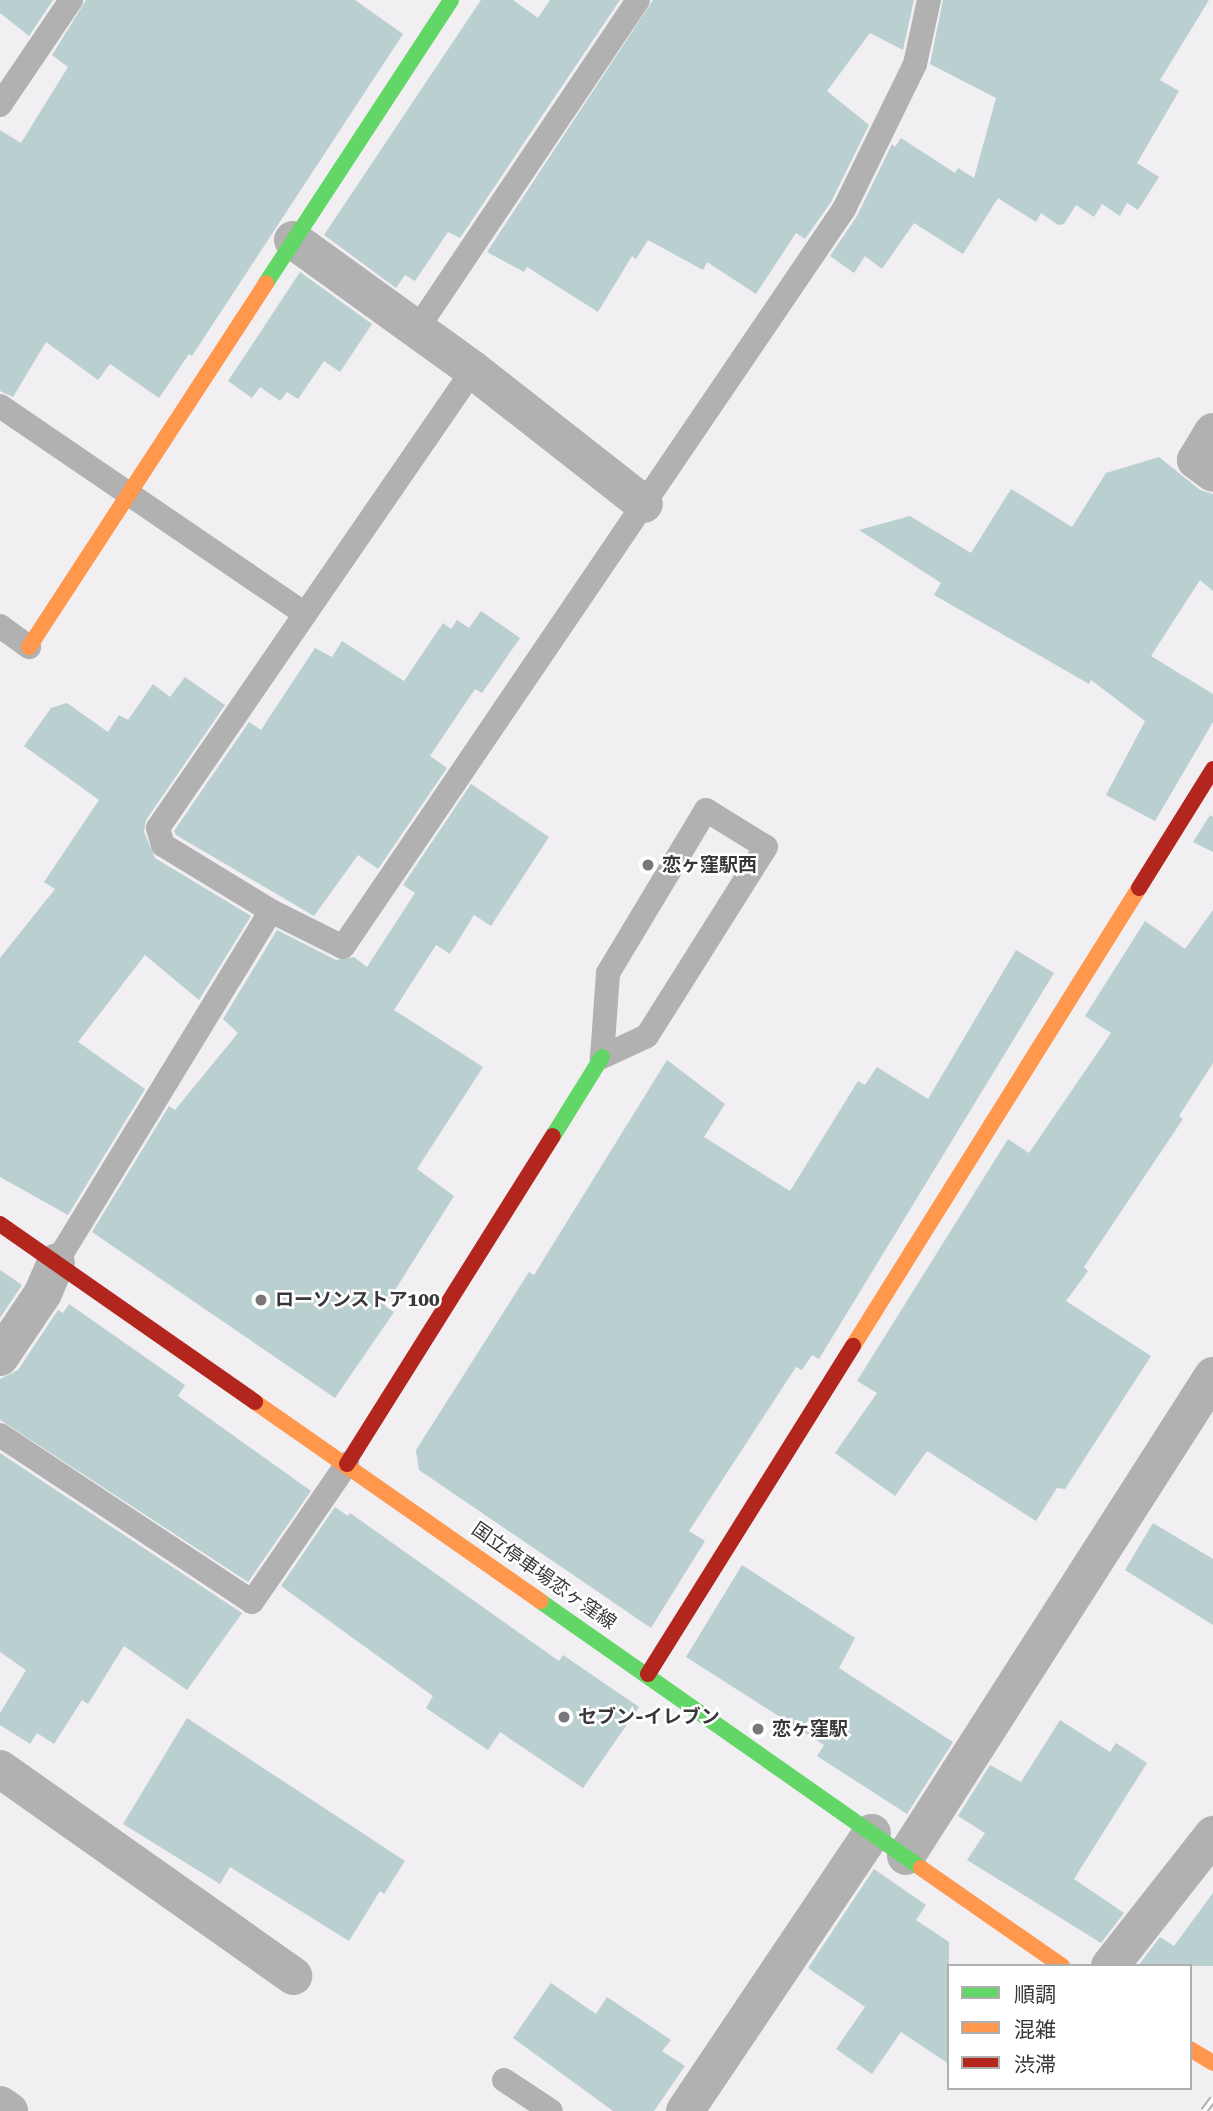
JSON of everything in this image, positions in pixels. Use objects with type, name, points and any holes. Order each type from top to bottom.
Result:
[{"type":"street","points":[[29,647],[450,0]]},
{"type":"street","points":[[293,240],[473,370],[644,504]]},
{"type":"street","points":[[1213,432],[1196,460],[1213,473]]},
{"type":"street","points":[[648,1674],[1213,769]]},
{"type":"street","points":[[347,1464],[602,1057]]},
{"type":"street","name":"国立停車場恋ヶ窪線","points":[[0,1224],[648,1674],[1059,1964]]},
{"type":"street","points":[[0,1357],[43,1293],[56,1263]]},
{"type":"street","points":[[906,1856],[1213,1376]]},
{"type":"street","points":[[0,1769],[293,1976]]},
{"type":"street","points":[[685,2111],[872,1833]]},
{"type":"street","points":[[1112,1964],[1213,1835]]},
{"type":"street","points":[[1192,2050],[1213,2063]]},
{"type":"street","points":[[0,2105],[9,2111]]},
{"type":"lane","points":[[0,105],[71,0]]},
{"type":"lane","points":[[417,329],[638,0]]},
{"type":"lane","points":[[473,370],[158,828],[163,845],[271,911],[343,947],[845,209],[915,64],[929,0]]},
{"type":"lane","points":[[0,406],[131,493],[304,614]]},
{"type":"lane","points":[[0,626],[29,647]]},
{"type":"lane","points":[[706,810],[766,847],[647,1037],[602,1057],[608,973],[706,810]]},
{"type":"lane","points":[[56,1263],[271,911]]},
{"type":"lane","points":[[0,1435],[252,1602],[347,1464]]},
{"type":"lane","points":[[503,2080],[551,2111]]},
{"type":"building","points":[[0,0],[53,0],[29,36],[0,13]]},
{"type":"building","points":[[86,0],[355,0],[403,34],[192,356],[189,354],[159,398],[110,364],[98,380],[46,342],[13,397],[0,391],[0,130],[21,143],[68,67],[52,55]]},
{"type":"building","points":[[481,0],[513,0],[538,18],[550,0],[620,0],[460,238],[448,232],[415,281],[405,275],[396,288],[324,235]]},
{"type":"building","points":[[653,0],[914,0],[903,50],[870,33],[827,91],[869,125],[831,202],[805,239],[796,233],[756,294],[707,262],[703,270],[648,240],[636,259],[632,256],[598,312],[527,267],[524,272],[487,252]]},
{"type":"building","points":[[943,0],[1209,0],[1160,80],[1179,91],[1137,163],[1159,177],[1138,210],[1127,203],[1120,216],[1102,204],[1094,217],[1076,205],[1064,224],[1058,225],[1041,213],[1036,222],[998,198],[963,254],[914,223],[882,269],[865,256],[854,273],[830,256],[857,216],[892,144],[895,147],[901,138],[955,173],[958,168],[974,178],[996,98],[930,64]]},
{"type":"building","points":[[300,272],[372,324],[340,372],[324,361],[298,399],[287,392],[280,401],[260,387],[252,398],[228,381]]},
{"type":"building","points":[[1159,457],[1200,490],[1213,494],[1213,591],[1200,580],[1151,656],[1213,694],[1213,722],[1155,821],[1106,795],[1145,721],[1091,680],[1089,684],[934,595],[941,583],[859,530],[910,516],[971,553],[1011,489],[1072,527],[1106,473]]},
{"type":"building","points":[[481,611],[520,638],[482,693],[475,689],[430,756],[447,768],[378,869],[358,855],[314,916],[176,835],[174,831],[249,722],[261,730],[315,648],[332,657],[342,641],[404,681],[443,623],[451,629],[457,620],[469,628]]},
{"type":"building","points":[[185,677],[225,705],[146,820],[144,832],[155,858],[251,916],[199,1000],[145,955],[78,1042],[145,1089],[68,1215],[0,1177],[0,958],[55,889],[44,882],[99,800],[24,746],[51,708],[67,703],[108,732],[119,715],[128,720],[153,684],[170,697]]},
{"type":"building","points":[[471,784],[549,837],[491,926],[474,915],[450,954],[436,945],[394,1010],[483,1067],[417,1169],[454,1196],[385,1306],[394,1312],[335,1398],[92,1232],[169,1106],[175,1110],[238,1033],[223,1019],[277,930],[336,960],[354,957],[367,967],[415,893],[403,885]]},
{"type":"building","points":[[1210,815],[1213,817],[1213,852],[1193,842]]},
{"type":"building","points":[[1213,910],[1213,1063],[1179,1116],[1183,1119],[1084,1267],[1088,1271],[1066,1301],[1151,1356],[1065,1489],[1057,1488],[1036,1521],[927,1451],[895,1496],[835,1453],[877,1393],[857,1381],[1008,1139],[1029,1153],[1111,1033],[1085,1016],[1145,921],[1185,949]]},
{"type":"building","points":[[1016,950],[1054,973],[819,1359],[812,1355],[802,1370],[796,1367],[689,1531],[705,1541],[651,1628],[419,1470],[416,1450],[529,1272],[534,1275],[667,1060],[725,1104],[704,1137],[790,1191],[858,1081],[865,1085],[877,1067],[928,1099]]},
{"type":"building","points":[[0,1270],[22,1285],[0,1318]]},
{"type":"building","points":[[69,1304],[185,1385],[178,1396],[311,1491],[248,1582],[0,1420],[0,1379],[18,1370],[58,1310],[63,1313]]},
{"type":"building","points":[[0,1453],[242,1613],[187,1690],[124,1646],[88,1704],[82,1700],[54,1744],[37,1733],[30,1744],[0,1725],[0,1713],[26,1670],[0,1652]]},
{"type":"building","points":[[335,1507],[348,1516],[350,1513],[559,1661],[563,1655],[639,1707],[583,1788],[500,1732],[488,1750],[426,1708],[433,1696],[281,1586]]},
{"type":"building","points":[[1153,1523],[1213,1559],[1213,1625],[1125,1570]]},
{"type":"building","points":[[742,1565],[855,1638],[839,1668],[953,1742],[907,1814],[817,1756],[824,1745],[686,1657]]},
{"type":"building","points":[[187,1718],[405,1861],[384,1894],[380,1891],[349,1941],[230,1867],[220,1884],[123,1824]]},
{"type":"building","points":[[1060,1720],[1110,1752],[1116,1743],[1147,1763],[1074,1879],[1124,1913],[1101,1943],[967,1860],[985,1833],[958,1816],[990,1765],[1021,1782]]},
{"type":"building","points":[[874,1869],[926,1905],[916,1920],[949,1942],[947,2063],[901,2032],[872,2074],[836,2049],[865,2007],[808,1968]]},
{"type":"building","points":[[1213,1893],[1213,1966],[1140,1964],[1160,1937],[1174,1946]]},
{"type":"building","points":[[551,1983],[596,2014],[607,1997],[671,2040],[662,2051],[685,2066],[654,2111],[613,2111],[513,2038]]},
{"type":"railway","points":[[1204,2111],[1213,2099]]},
{"type":"traffic: fast","points":[[266,283],[451,0]]},
{"type":"traffic: fast","points":[[553,1136],[602,1057]]},
{"type":"traffic: fast","points":[[540,1601],[921,1868]]},
{"type":"traffic: slow","points":[[29,647],[266,283]]},
{"type":"traffic: slow","points":[[853,1346],[1139,888]]},
{"type":"traffic: slow","points":[[255,1402],[540,1601]]},
{"type":"traffic: slow","points":[[921,1868],[1059,1964]]},
{"type":"traffic: slow","points":[[1192,2050],[1213,2063]]},
{"type":"traffic: jam","points":[[1139,888],[1213,769]]},
{"type":"traffic: jam","points":[[347,1464],[553,1136]]},
{"type":"traffic: jam","points":[[0,1224],[255,1402]]},
{"type":"traffic: jam","points":[[648,1674],[853,1346]]},
{"type":"place","name":"恋ヶ窪駅西","points":[[648,865]]},
{"type":"place","name":"ローソンストア100","points":[[261,1300]]},
{"type":"place","name":"セブン-イレブン","points":[[564,1717]]},
{"type":"place","name":"恋ヶ窪駅","points":[[758,1729]]}]
